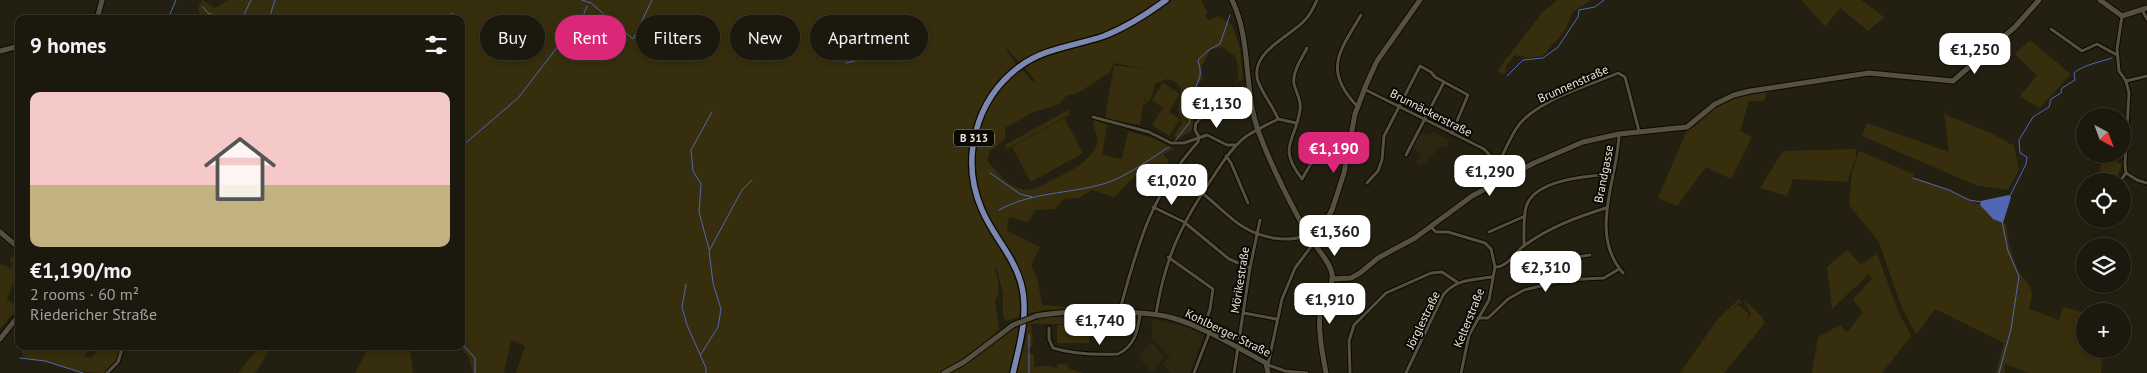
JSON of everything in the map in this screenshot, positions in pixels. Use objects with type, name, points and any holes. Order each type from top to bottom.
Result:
[{"type":"main road","name":"B 313","points":[[1013,373],[1023,331],[1023,292],[1012,260],[991,227],[977,199],[971,161],[977,124],[991,97],[1002,83],[1032,59],[1122,28],[1166,0]]},
{"type":"street","points":[[98,15],[102,0]]},
{"type":"street","points":[[1232,0],[1241,26],[1258,130],[1270,160],[1313,244],[1330,267],[1331,287],[1322,301],[1320,312],[1321,347],[1326,373]]},
{"type":"street","points":[[1278,119],[1258,79],[1258,68],[1269,50],[1304,21],[1317,0]]},
{"type":"street","points":[[1268,373],[1276,319],[1289,280],[1313,244],[1332,210],[1344,173],[1358,107],[1364,89],[1377,61],[1420,0]]},
{"type":"street","points":[[1332,279],[1356,276],[1378,258],[1431,226],[1472,196],[1500,180],[1583,142],[1619,134],[1664,131],[1691,126],[1715,104],[1734,95],[1750,91],[1869,73],[1953,81],[2016,27],[2038,0]]},
{"type":"street","points":[[2100,0],[2122,16]]},
{"type":"street","points":[[2122,16],[2144,9],[2147,19]]},
{"type":"street","points":[[1358,107],[1341,82],[1336,62],[1342,46],[1361,15]]},
{"type":"street","points":[[2122,16],[2117,55],[2119,71],[2126,81],[2129,101],[2126,173]]},
{"type":"street","points":[[2051,29],[2082,51],[2097,44],[2117,55]]},
{"type":"street","points":[[0,51],[15,47]]},
{"type":"street","points":[[1307,48],[1293,82],[1301,109],[1288,151],[1291,163],[1302,179],[1313,160]]},
{"type":"street","points":[[1367,183],[1378,171],[1382,160],[1384,136],[1420,66],[1468,95],[1452,133]]},
{"type":"street","name":"Brunnenstraße","points":[[1498,164],[1516,128],[1524,119],[1559,98],[1618,73],[1625,77],[1640,132]]},
{"type":"street","points":[[2126,81],[2147,76]]},
{"type":"street","points":[[1406,155],[1444,82]]},
{"type":"street","name":"Brunnäckerstraße","points":[[1364,89],[1484,149],[1498,164]]},
{"type":"street","points":[[1121,306],[1134,256],[1153,207],[1171,174],[1198,142],[1199,137],[1195,130],[1196,123],[1233,90]]},
{"type":"street","points":[[1093,117],[1104,122],[1137,128],[1171,143],[1184,143],[1206,135],[1227,145],[1236,145]]},
{"type":"street","points":[[1156,314],[1168,257],[1184,222],[1226,156],[1236,145],[1278,119],[1296,124]]},
{"type":"street","name":"Brandgasse","points":[[1619,134],[1619,154],[1606,208],[1608,246],[1622,273]]},
{"type":"street","points":[[1226,156],[1232,163],[1248,203]]},
{"type":"street","points":[[1498,164],[1500,180]]},
{"type":"street","points":[[1524,246],[1525,216],[1529,201],[1542,188],[1584,177],[1613,174]]},
{"type":"street","points":[[2131,176],[2147,183]]},
{"type":"street","points":[[1202,193],[1232,220],[1257,235],[1290,240],[1308,234]]},
{"type":"street","points":[[1153,207],[1184,222],[1222,254],[1250,268]]},
{"type":"street","points":[[1431,226],[1436,232],[1448,232],[1485,243],[1491,249],[1495,267],[1503,265],[1524,246],[1556,226],[1606,208]]},
{"type":"street","points":[[1489,232],[1525,216]]},
{"type":"street","name":"Mörikestraße","points":[[1234,373],[1250,268],[1260,220]]},
{"type":"street","points":[[0,232],[15,244]]},
{"type":"street","points":[[1516,254],[1546,262],[1590,255]]},
{"type":"street","points":[[1168,257],[1212,289],[1210,309],[1202,331]]},
{"type":"street","name":"Kelterstraße","points":[[1461,373],[1467,340],[1489,300],[1495,267]]},
{"type":"street","points":[[1478,318],[1488,318],[1508,299],[1528,288],[1565,280],[1604,278],[1619,269]]},
{"type":"street","points":[[1350,373],[1349,341],[1354,325],[1386,293],[1431,273],[1442,272],[1457,282],[1492,277]]},
{"type":"street","name":"Jörglestraße","points":[[1406,373],[1443,295],[1457,282]]},
{"type":"street","points":[[1244,313],[1276,319]]},
{"type":"street","name":"Kohlberger Straße","points":[[944,373],[964,362],[1013,325],[1036,316],[1055,314],[1156,314],[1175,318],[1268,365],[1285,371],[1307,373]]},
{"type":"street","points":[[1049,328],[1049,338],[1053,348],[1066,352],[1085,352],[1095,355],[1118,354],[1138,332],[1140,314]]},
{"type":"street","points":[[0,339],[15,321]]},
{"type":"street","points":[[1194,373],[1209,334]]},
{"type":"street","points":[[107,373],[118,362],[122,350]]},
{"type":"shaded area","points":[[202,0],[215,8],[229,0],[1161,0],[1111,29],[1046,50],[1020,63],[1007,49],[1017,65],[989,95],[979,113],[969,151],[968,172],[972,192],[986,226],[1013,272],[1020,299],[1021,316],[1006,321],[1003,316],[1003,295],[997,268],[995,268],[998,294],[995,301],[999,329],[981,347],[984,350],[1005,334],[1021,325],[1009,373],[516,373],[525,346],[511,340],[504,373],[473,373],[469,357],[463,350],[465,350],[465,15],[200,15],[198,9]]},
{"type":"shaded area","points":[[1172,0],[1201,0],[1207,12],[1205,17],[1209,21],[1218,16],[1232,25],[1240,48],[1243,78],[1235,84],[1239,76],[1236,57],[1222,47],[1211,49],[1202,66],[1202,80],[1194,90],[1192,101],[1194,123],[1191,131],[1178,139],[1174,136],[1182,123],[1178,111],[1181,89],[1176,82],[1167,79],[1155,84],[1151,98],[1144,106],[1146,90],[1140,125],[1105,119],[1114,65],[1150,70],[1114,63],[1110,72],[1078,93],[1066,96],[1060,104],[1032,113],[1005,128],[1005,139],[990,151],[987,161],[997,172],[1014,186],[1027,190],[1035,189],[1061,176],[1088,158],[1094,151],[1097,143],[1094,120],[1107,125],[1102,155],[1122,159],[1128,131],[1153,138],[1174,149],[1163,154],[1168,159],[1169,165],[1145,166],[1114,197],[1092,190],[1079,198],[1064,199],[1055,209],[1036,210],[1028,222],[1009,217],[1007,231],[1040,247],[1031,265],[1037,277],[1042,305],[1089,309],[1046,310],[1027,314],[1026,298],[1019,271],[987,213],[979,193],[975,174],[975,154],[978,135],[984,117],[1006,83],[1021,69],[1033,82],[1035,80],[1024,67],[1042,58],[1091,43],[1129,28]]},
{"type":"shaded area","points":[[1557,0],[1591,0],[1573,12],[1565,30],[1544,55],[1531,58],[1515,55],[1506,66],[1505,74],[1497,71],[1543,12]]},
{"type":"shaded area","points":[[1801,0],[1861,0],[1884,17],[1868,31],[1840,8],[1825,26]]},
{"type":"shaded area","points":[[2030,40],[2071,74],[2040,108],[2020,96],[2037,75],[2015,54]]},
{"type":"shaded area","points":[[1163,83],[1180,94],[1169,112],[1180,119],[1169,136],[1152,125],[1157,117],[1159,118],[1157,116],[1163,108],[1152,100]]},
{"type":"shaded area","points":[[1767,92],[1764,101],[1749,101],[1740,131],[1752,137],[1731,179],[1706,167],[1677,206],[1658,198],[1687,130],[1695,126],[1714,108],[1726,101]]},
{"type":"shaded area","points":[[1068,110],[1070,114],[1007,149],[1005,145]]},
{"type":"shaded area","points":[[1944,111],[1946,115],[1991,133],[2014,146],[2019,170],[2008,190],[1978,186],[1862,136],[1867,123],[1949,152]]},
{"type":"shaded area","points":[[1064,118],[1083,153],[1031,182],[1012,147]]},
{"type":"shaded area","points":[[1420,132],[1426,135],[1433,132],[1450,140],[1447,146],[1439,148],[1426,162],[1419,164],[1417,162],[1421,153],[1412,147]]},
{"type":"shaded area","points":[[1856,149],[1856,157],[1847,182],[1793,179],[1787,196],[1760,188],[1783,151]]},
{"type":"shaded area","points":[[1859,151],[1914,174],[1913,177],[1950,190],[1980,205],[1993,219],[2006,224],[2009,245],[2018,272],[2030,286],[2032,296],[2029,309],[2059,320],[2063,307],[2076,311],[2076,358],[2102,358],[2101,373],[2029,373],[2005,364],[2004,373],[1996,373],[2004,343],[1935,309],[1916,334],[1901,306],[1879,242],[1849,205],[1852,172]]},
{"type":"shaded area","points":[[2102,163],[2122,164],[2119,173],[2099,173]]},
{"type":"shaded area","points":[[1847,250],[1861,265],[1877,254],[1898,311],[1911,336],[1882,373],[1812,373],[1818,337],[1840,325],[1847,332],[1863,313],[1853,299],[1872,279],[1869,274],[1832,309],[1827,267]]},
{"type":"shaded area","points":[[15,251],[15,286],[13,285],[7,299],[15,306],[15,312],[0,329],[0,264],[11,268],[13,263],[9,262]]},
{"type":"shaded area","points":[[1739,299],[1742,304],[1738,303],[1730,312],[1738,305],[1749,314],[1747,320],[1751,314],[1743,299],[1762,317],[1765,323],[1724,373],[1680,373],[1717,320]]},
{"type":"shaded area","points":[[1112,316],[1111,324],[1031,324],[1033,345],[1026,352],[1034,355],[1034,367],[1048,366],[1057,368],[1058,364],[1066,364],[1070,369],[1083,373],[1016,373],[1026,340],[1027,322],[1047,317]]},
{"type":"shaded area","points":[[1149,318],[1186,327],[1204,335],[1190,373],[1170,373],[1163,364],[1170,357],[1152,338],[1152,321]]},
{"type":"shaded area","points":[[1089,324],[1089,343],[1057,343],[1057,325]]},
{"type":"shaded area","points":[[1152,342],[1164,358],[1152,372],[1138,357]]},
{"type":"shaded area","points":[[21,350],[89,350],[83,357],[92,357],[98,350],[121,350],[117,361],[106,373],[69,369],[23,357]]},
{"type":"shaded area","points":[[257,350],[269,350],[255,373],[238,373]]},
{"type":"shaded area","points":[[367,350],[410,350],[413,373],[355,373]]},
{"type":"water","points":[[2009,195],[2011,197],[2003,223],[1993,219],[1980,205],[1981,201]]},
{"type":"waterway","points":[[170,15],[176,0]]},
{"type":"waterway","points":[[244,15],[251,0]]},
{"type":"waterway","points":[[270,15],[275,0]]},
{"type":"waterway","points":[[582,0],[591,3],[633,39],[652,0]]},
{"type":"waterway","points":[[1507,76],[1523,60],[1543,58],[1558,47],[1578,17],[1579,10],[1595,7],[1604,0]]},
{"type":"waterway","points":[[465,144],[518,98],[566,36],[579,26],[587,6]]},
{"type":"waterway","points":[[203,7],[208,13],[215,15]]},
{"type":"waterway","points":[[1175,141],[1190,122],[1189,105],[1200,76],[1198,60],[1210,49],[1220,44],[1230,15]]},
{"type":"waterway","points":[[2010,196],[2026,164],[2027,157],[2020,153],[2019,140],[2033,117],[2049,107],[2051,99],[2061,93],[2062,88],[2075,80],[2074,73],[2078,70],[2112,58]]},
{"type":"waterway","points":[[846,63],[859,60]]},
{"type":"waterway","points":[[709,249],[699,212],[701,184],[693,171],[691,150],[712,112]]},
{"type":"waterway","points":[[999,210],[1037,196],[1090,187],[1112,181],[1129,173],[1169,147]]},
{"type":"waterway","points":[[990,173],[1020,194],[1032,197]]},
{"type":"waterway","points":[[1913,178],[1949,190],[1969,200],[1982,202]]},
{"type":"waterway","points":[[701,354],[718,327],[721,309],[713,283],[709,251],[742,190],[752,180]]},
{"type":"waterway","points":[[1999,373],[2011,329],[2019,276],[2008,251],[2002,221]]},
{"type":"waterway","points":[[686,284],[682,307],[687,325],[706,368],[706,373]]},
{"type":"waterway","points":[[1029,335],[1029,373]]},
{"type":"waterway","points":[[465,347],[475,358],[475,373]]},
{"type":"waterway","points":[[20,358],[45,361],[83,373]]},
{"type":"waterway","points":[[111,367],[117,361]]}]
